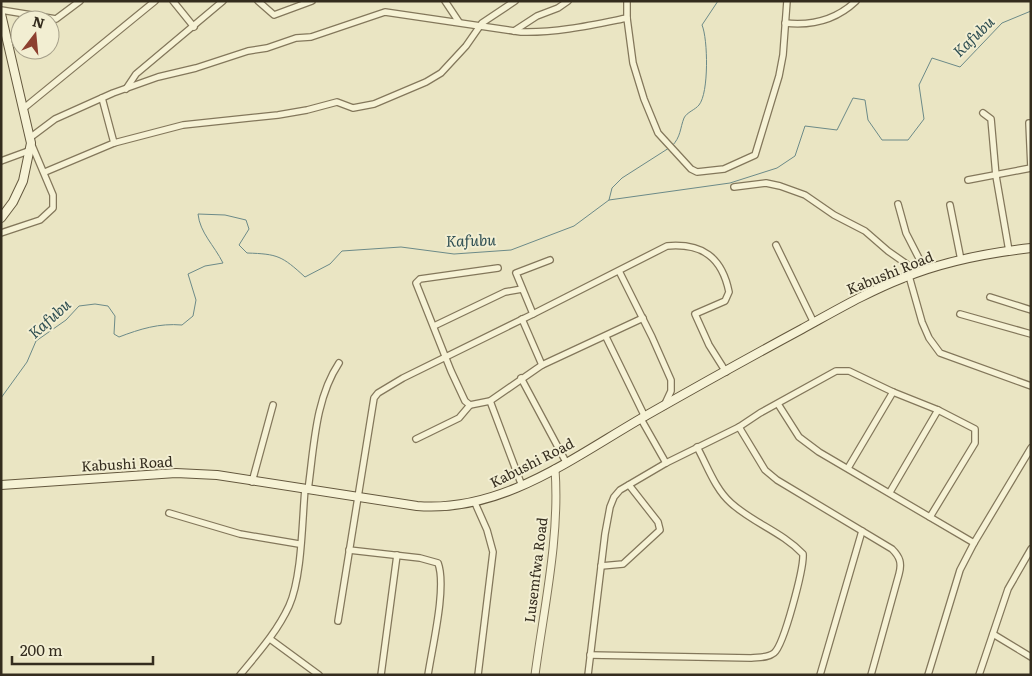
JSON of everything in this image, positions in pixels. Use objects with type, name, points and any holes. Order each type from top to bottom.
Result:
[{"type":"main road","points":[[1,14],[31,143],[20,187],[1,218]]},
{"type":"main road","name":"Kabushi Road","points":[[1,485],[176,473],[217,475],[252,482],[439,508],[475,503],[502,496],[555,469],[853,301],[921,271],[961,260],[1031,248]]},
{"type":"street","points":[[1,10],[56,19],[80,1]]},
{"type":"street","points":[[24,108],[155,1]]},
{"type":"street","points":[[173,1],[194,27]]},
{"type":"street","points":[[126,89],[136,74],[223,1]]},
{"type":"street","points":[[258,1],[268,11],[276,15],[312,1]]},
{"type":"street","points":[[445,1],[459,22]]},
{"type":"street","points":[[45,172],[114,143],[183,125],[286,114],[337,102],[353,108],[365,107],[402,93],[441,73],[489,18],[515,1]]},
{"type":"street","points":[[514,31],[537,16],[558,8],[568,1]]},
{"type":"street","points":[[627,1],[626,18],[633,63],[644,99],[658,133],[672,145],[686,164],[697,172],[718,171],[753,157],[779,76],[788,1]]},
{"type":"street","points":[[785,23],[805,25],[822,21],[844,11],[856,1]]},
{"type":"street","points":[[1,161],[31,143],[55,120],[102,98],[248,51],[267,48],[297,38],[311,37],[385,12],[514,31],[548,31],[626,18]]},
{"type":"street","points":[[102,98],[114,143]]},
{"type":"street","points":[[983,113],[991,119],[996,176],[1009,251]]},
{"type":"street","points":[[968,180],[1031,168],[1029,123]]},
{"type":"street","points":[[1,233],[40,220],[50,212],[54,200],[45,172],[31,143]]},
{"type":"street","points":[[734,186],[766,183],[799,193],[834,215],[865,231],[888,251],[921,271]]},
{"type":"street","points":[[898,204],[906,232],[921,271]]},
{"type":"street","points":[[950,205],[961,260]]},
{"type":"street","points":[[776,244],[814,322]]},
{"type":"street","points":[[338,621],[374,398],[378,393],[403,378],[667,246],[687,245],[706,251],[721,270],[729,292],[726,301],[695,314],[709,346],[726,372]]},
{"type":"street","points":[[533,314],[516,273],[550,260]]},
{"type":"street","points":[[470,405],[465,401],[446,358],[416,286],[417,281],[498,268]]},
{"type":"street","points":[[619,271],[643,318],[672,385],[664,406]]},
{"type":"street","points":[[909,276],[922,322],[929,338],[940,353],[1031,386]]},
{"type":"street","points":[[434,326],[505,292],[522,289]]},
{"type":"street","points":[[990,297],[1031,310]]},
{"type":"street","points":[[960,314],[1031,334]]},
{"type":"street","points":[[416,439],[459,418],[470,405],[490,401],[521,378],[542,366],[643,318]]},
{"type":"street","points":[[522,319],[542,366]]},
{"type":"street","points":[[606,337],[666,463]]},
{"type":"street","points":[[240,675],[270,639],[292,596],[317,422],[332,373],[338,363]]},
{"type":"street","points":[[588,675],[601,566],[610,506],[614,497],[629,485],[666,463],[739,427],[816,381],[842,370],[848,370],[893,392],[972,425],[975,429],[976,438],[930,517]]},
{"type":"street","points":[[521,378],[566,462]]},
{"type":"street","points":[[848,468],[893,392]]},
{"type":"street","points":[[490,401],[522,486]]},
{"type":"street","points":[[778,404],[799,437],[974,542]]},
{"type":"street","points":[[252,482],[273,405]]},
{"type":"street","points":[[890,492],[938,410]]},
{"type":"street","points":[[739,427],[765,470],[777,480],[892,549],[899,556],[901,564],[871,675]]},
{"type":"street","points":[[590,655],[751,658],[770,656],[776,652],[780,645],[798,584],[803,554],[730,502],[721,492],[697,447]]},
{"type":"street","points":[[928,675],[952,592],[974,542],[1031,448]]},
{"type":"street","name":"Lusemfwa Road","points":[[535,675],[554,528],[555,469]]},
{"type":"street","points":[[601,566],[622,564],[660,530],[658,522],[629,485]]},
{"type":"street","points":[[475,503],[487,530],[493,552],[478,675]]},
{"type":"street","points":[[169,513],[240,534],[299,544]]},
{"type":"street","points":[[820,675],[862,531]]},
{"type":"street","points":[[979,675],[1008,589],[1031,549]]},
{"type":"street","points":[[349,550],[432,560],[438,563],[441,571],[440,596],[428,675]]},
{"type":"street","points":[[381,675],[397,556]]},
{"type":"street","points":[[993,634],[1031,657]]},
{"type":"street","points":[[270,639],[319,675]]},
{"type":"waterway","points":[[672,146],[679,136],[684,118],[699,105],[702,99],[706,78],[705,42],[702,25],[718,1]]},
{"type":"waterway","name":"Kafubu","points":[[1,398],[27,362],[36,341],[66,320],[79,306],[95,304],[108,306],[115,316],[114,334],[119,337],[150,327],[182,325],[193,316],[196,300],[188,274],[205,266],[223,263],[204,233],[198,214],[225,215],[246,220],[249,229],[239,245],[247,253],[273,255],[285,260],[305,277],[330,264],[342,251],[401,247],[454,254],[511,250],[574,226],[609,200],[730,183],[777,168],[795,156],[805,126],[837,130],[853,98],[865,100],[868,120],[882,140],[908,140],[924,119],[919,85],[932,58],[960,67],[1002,23],[1031,11]]},
{"type":"waterway","points":[[609,200],[612,188],[622,178],[669,148]]}]
